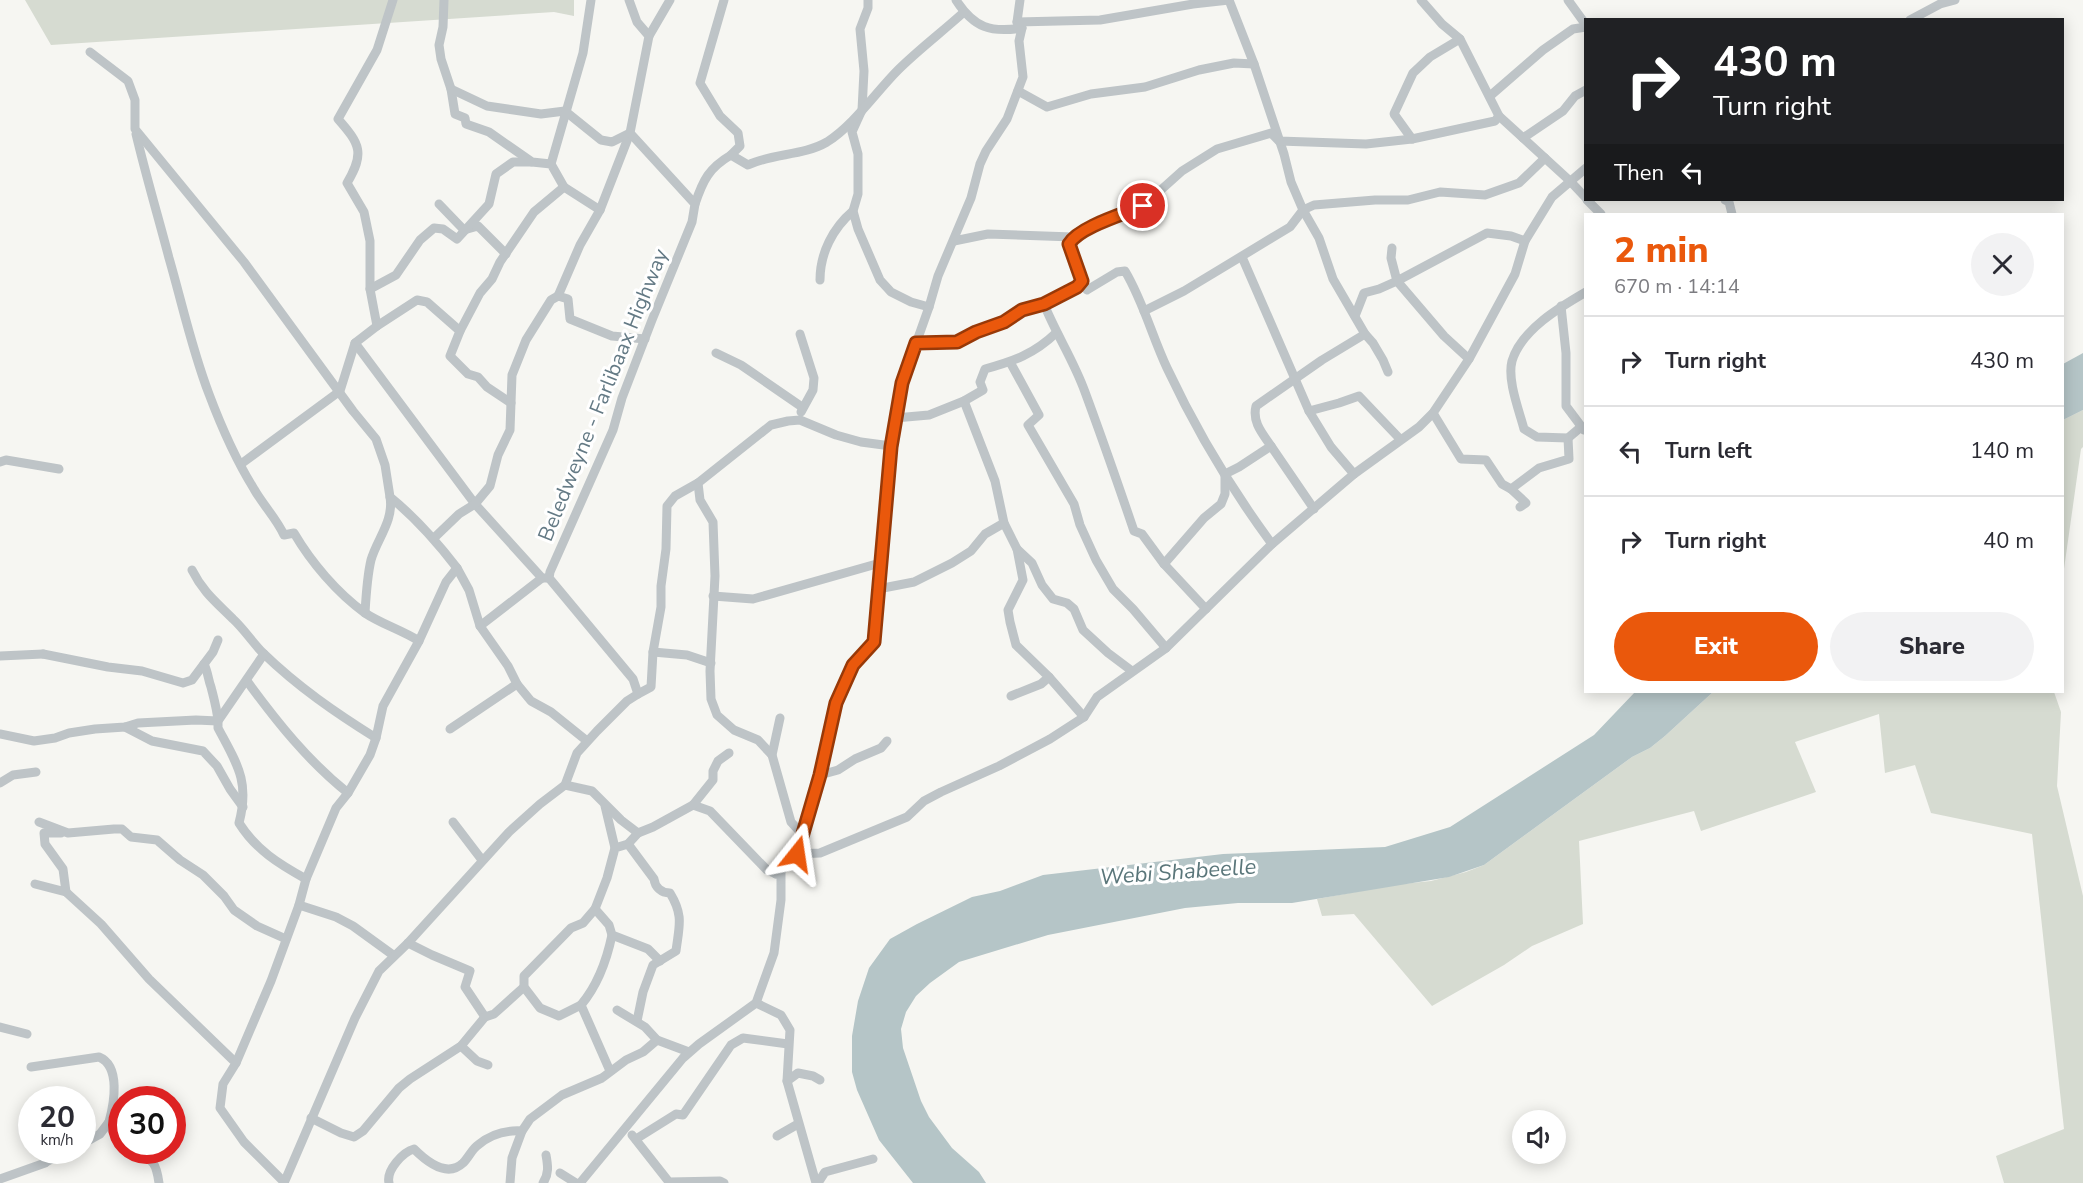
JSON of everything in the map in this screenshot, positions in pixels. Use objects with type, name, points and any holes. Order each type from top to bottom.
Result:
[{"type":"street","points":[[377,326],[370,289],[370,241],[364,212],[347,183],[357,167],[359,154],[349,131],[338,118],[377,50],[393,0]]},
{"type":"street","points":[[444,0],[443,27],[439,45],[451,89],[454,114],[465,118],[466,124],[489,132],[532,162]]},
{"type":"street","points":[[591,0],[583,53],[551,164],[564,187],[600,210]]},
{"type":"street","points":[[629,0],[637,22],[649,36]]},
{"type":"street","points":[[434,538],[459,514],[475,504],[490,486],[498,455],[510,430],[512,375],[526,340],[551,300],[558,296],[580,245],[600,210],[630,133],[649,36],[670,0]]},
{"type":"street","points":[[724,0],[700,83],[720,116],[738,133],[740,146],[731,155],[748,165],[764,158],[799,153],[827,142],[862,110],[899,69],[964,12]]},
{"type":"street","points":[[956,0],[964,12],[988,29],[1003,31],[1019,25],[1100,20],[1229,0],[1254,64],[1291,182],[1319,238],[1333,279],[1365,334],[1373,343],[1388,372]]},
{"type":"street","points":[[776,874],[797,854],[820,775],[841,688],[853,665],[874,642],[891,447],[902,383],[938,276],[971,198],[986,151],[1007,119],[1023,77],[1018,41],[1020,0]]},
{"type":"street","points":[[1421,0],[1442,24],[1460,39],[1499,116],[1584,197]]},
{"type":"street","points":[[1568,0],[1584,23]]},
{"type":"street","points":[[1914,18],[1941,4],[1955,0]]},
{"type":"street","points":[[820,280],[820,266],[829,242],[840,223],[853,211],[858,194],[858,154],[852,132],[862,110],[864,71],[860,29],[870,3]]},
{"type":"street","points":[[1490,96],[1543,51],[1573,29],[1584,26]]},
{"type":"street","points":[[1412,139],[1394,114],[1413,73],[1430,57],[1460,39]]},
{"type":"street","points":[[90,52],[128,81],[135,100],[135,129],[150,195],[187,327],[209,394],[241,464],[264,506],[276,519],[284,535],[294,532],[306,553],[365,613],[403,631],[418,641]]},
{"type":"street","points":[[1018,91],[1047,107],[1090,94],[1145,87],[1211,67],[1234,63],[1254,64]]},
{"type":"street","points":[[451,89],[487,106],[541,114],[565,111],[601,140],[612,142],[630,133]]},
{"type":"street","points":[[1523,138],[1563,111],[1575,96],[1584,91]]},
{"type":"street","points":[[954,241],[988,234],[1073,237],[1143,206],[1182,171],[1217,149],[1270,133],[1279,141],[1366,144],[1412,139],[1495,121],[1499,116]]},
{"type":"street","points":[[135,129],[244,262],[376,439],[385,465],[392,508],[371,559],[365,613]]},
{"type":"street","points":[[630,133],[694,204]]},
{"type":"street","name":"Beledweyne - Farlibaax Highway","points":[[545,578],[550,572],[613,430],[622,398],[692,222],[694,204],[703,179],[719,162],[731,155]]},
{"type":"street","points":[[1144,311],[1242,257],[1290,227],[1303,210],[1314,205],[1408,200],[1440,192],[1485,195],[1519,183],[1545,158]]},
{"type":"street","points":[[370,289],[396,275],[420,240],[434,228],[443,229],[457,239],[489,204],[496,174],[513,162],[551,164]]},
{"type":"street","points":[[797,854],[820,853],[907,817],[924,801],[1050,739],[1084,717],[1097,698],[1166,648],[1272,544],[1354,474],[1419,427],[1432,413],[1469,359],[1515,274],[1525,241],[1552,197],[1584,170]]},
{"type":"street","points":[[511,403],[487,387],[478,377],[468,374],[450,356],[480,293],[492,279],[534,212],[564,187]]},
{"type":"street","points":[[1588,201],[1600,213]]},
{"type":"street","points":[[439,204],[464,230]]},
{"type":"street","points":[[853,211],[858,230],[880,280],[891,292],[911,302],[929,307]]},
{"type":"street","points":[[464,230],[478,226],[506,254]]},
{"type":"street","points":[[1355,316],[1364,293],[1397,281],[1487,233],[1510,236],[1525,241]]},
{"type":"street","points":[[1073,237],[1069,244],[1087,290],[1117,272],[1125,272],[1166,365],[1240,501],[1272,544]]},
{"type":"street","points":[[1392,248],[1391,258],[1397,281],[1444,336],[1469,359]]},
{"type":"street","points":[[1242,257],[1309,411],[1331,447],[1354,474]]},
{"type":"street","points":[[916,343],[957,342],[1004,322],[1022,310],[1044,304],[1077,287],[1082,281]]},
{"type":"street","points":[[1561,306],[1566,354],[1566,406],[1583,429],[1568,438],[1537,437],[1524,429],[1514,393],[1512,361],[1525,337],[1561,306],[1584,293]]},
{"type":"street","points":[[558,296],[568,299],[570,319],[612,336],[645,339]]},
{"type":"street","points":[[241,464],[340,391],[355,343],[417,300],[427,302],[460,331]]},
{"type":"street","points":[[1044,304],[1086,393],[1134,531],[1142,534],[1164,564],[1206,609]]},
{"type":"street","points":[[895,418],[929,415],[964,401],[984,390],[980,382],[985,369],[1010,362],[1041,347],[1056,333]]},
{"type":"street","points":[[800,334],[814,378],[813,390],[802,407],[800,420]]},
{"type":"street","points":[[1314,509],[1257,425],[1256,406],[1295,378],[1365,334]]},
{"type":"street","points":[[355,343],[475,504],[545,578],[627,671],[633,679],[638,694]]},
{"type":"street","points":[[716,353],[741,365],[802,407]]},
{"type":"street","points":[[1010,362],[1039,415],[1028,425],[1074,504],[1080,525],[1096,560],[1113,589],[1166,648]]},
{"type":"street","points":[[1309,411],[1359,396],[1400,440]]},
{"type":"street","points":[[964,401],[995,481],[1004,523],[1017,549],[1023,580],[1008,610],[1016,645],[1049,677],[1084,717]]},
{"type":"street","points":[[1432,413],[1461,459],[1486,460],[1502,484],[1526,502],[1520,507]]},
{"type":"street","points":[[457,568],[446,582],[383,706],[370,755],[348,793],[336,808],[306,879],[299,905],[271,981],[236,1063],[223,1084],[220,1108],[244,1142],[284,1182],[355,1018],[379,971],[408,943],[482,860],[540,804],[565,785],[577,753],[587,741],[627,701],[651,687],[653,652],[661,607],[667,506],[675,496],[698,483],[771,425],[800,420],[836,435],[891,447]]},
{"type":"street","points":[[1511,489],[1539,468],[1569,459],[1568,438]]},
{"type":"street","points":[[1225,474],[1270,446]]},
{"type":"street","points":[[0,462],[6,460],[59,469]]},
{"type":"street","points":[[1164,564],[1204,518],[1221,504],[1226,494],[1225,474]]},
{"type":"street","points":[[698,483],[700,500],[713,522],[715,576],[711,699],[717,715],[734,730],[758,740],[772,755],[791,822],[802,834]]},
{"type":"street","points":[[390,497],[411,514],[434,538],[457,568],[469,590],[480,626],[508,666],[517,684],[531,701],[551,712],[587,741]]},
{"type":"street","points":[[878,589],[914,582],[945,567],[971,551],[985,534],[1004,523]]},
{"type":"street","points":[[1017,549],[1032,563],[1042,585],[1053,599],[1066,603],[1074,609],[1083,630],[1132,671]]},
{"type":"street","points":[[713,596],[753,599],[880,563]]},
{"type":"street","points":[[192,570],[212,600],[234,619],[264,654],[305,691],[376,738]]},
{"type":"street","points":[[480,626],[545,578]]},
{"type":"street","points":[[0,656],[43,654],[108,668],[142,671],[183,683],[192,680],[218,640]]},
{"type":"street","points":[[653,652],[687,656],[711,663]]},
{"type":"street","points":[[218,721],[264,654]]},
{"type":"street","points":[[204,664],[209,673],[210,686],[215,697],[218,728],[240,772],[244,798],[239,823],[246,835],[270,858],[306,879]]},
{"type":"street","points":[[1011,696],[1041,684],[1049,677]]},
{"type":"street","points":[[247,681],[278,723],[321,771],[348,793]]},
{"type":"street","points":[[450,729],[517,684]]},
{"type":"street","points":[[772,755],[780,718]]},
{"type":"street","points":[[0,734],[34,741],[69,733],[125,727],[138,723],[218,721]]},
{"type":"street","points":[[125,727],[152,741],[203,751],[218,766],[243,807]]},
{"type":"street","points":[[820,775],[838,770],[855,759],[881,748],[887,741]]},
{"type":"street","points":[[615,848],[628,844],[638,833],[693,805],[713,780],[713,771],[718,760],[729,753]]},
{"type":"street","points":[[2,780],[13,775],[36,772]]},
{"type":"street","points":[[565,785],[592,791],[621,820],[638,833]]},
{"type":"street","points":[[595,909],[609,924],[612,935],[603,966],[588,997],[581,1005],[559,1016],[540,1008],[524,987],[524,976],[571,928],[583,923],[595,909],[615,848],[605,803]]},
{"type":"street","points":[[560,1173],[578,1183],[689,1052],[756,1003],[774,953],[781,900],[781,872],[776,874],[767,870],[710,811],[693,805]]},
{"type":"street","points":[[39,822],[68,833]]},
{"type":"street","points":[[453,822],[482,860]]},
{"type":"street","points":[[66,892],[63,869],[45,844],[44,833],[122,829],[131,837],[157,840],[180,860],[203,875],[234,910],[257,926],[286,939]]},
{"type":"street","points":[[628,844],[654,879],[659,890],[670,893],[679,914],[681,928],[676,951],[653,965],[647,975],[637,1021]]},
{"type":"street","points":[[35,884],[66,892],[101,924],[149,979],[236,1063]]},
{"type":"street","points":[[299,905],[336,917],[353,926],[393,955]]},
{"type":"street","points":[[612,935],[648,949],[660,961]]},
{"type":"street","points":[[408,943],[471,971],[465,987],[485,1017]]},
{"type":"street","points":[[311,1118],[354,1137],[363,1131],[399,1088],[460,1047],[485,1017],[494,1014],[524,987]]},
{"type":"street","points":[[756,1003],[781,1015],[790,1030],[787,1081],[817,1183]]},
{"type":"street","points":[[581,1005],[609,1071]]},
{"type":"street","points":[[616,1010],[637,1021],[657,1040],[689,1052]]},
{"type":"street","points":[[0,1027],[27,1034]]},
{"type":"street","points":[[636,1139],[676,1114],[683,1115],[731,1046],[743,1038],[789,1044]]},
{"type":"street","points":[[510,1183],[513,1158],[522,1131],[530,1119],[562,1095],[602,1078],[609,1071],[643,1052],[657,1040]]},
{"type":"street","points":[[460,1047],[477,1061],[489,1065]]},
{"type":"street","points":[[31,1067],[99,1057],[104,1059],[112,1072],[114,1086]]},
{"type":"street","points":[[787,1081],[798,1073],[820,1080]]},
{"type":"street","points":[[96,1136],[108,1123]]},
{"type":"street","points":[[777,1136],[798,1124]]},
{"type":"street","points":[[389,1183],[390,1171],[408,1151],[414,1149],[432,1165],[450,1168],[462,1165],[477,1145],[491,1137],[507,1130],[522,1131]]},
{"type":"street","points":[[625,1130],[636,1139],[669,1182],[720,1181],[724,1183]]},
{"type":"street","points":[[543,1183],[547,1178],[549,1166],[546,1155]]},
{"type":"street","points":[[817,1183],[825,1172],[873,1159]]},
{"type":"street","points":[[0,1179],[40,1164]]},
{"type":"street","points":[[154,1164],[159,1183]]},
{"type":"shaded area","points":[[25,0],[574,0],[574,16],[554,12],[51,45]]},
{"type":"shaded area","points":[[2083,410],[2083,447],[2064,569],[2064,420]]},
{"type":"shaded area","points":[[1712,693],[2054,693],[2061,712],[2057,786],[2083,896],[2083,1183],[2004,1183],[1996,1156],[2064,1129],[2032,834],[1931,813],[1915,765],[1885,773],[1879,714],[1795,742],[1816,792],[1701,831],[1694,811],[1579,841],[1583,924],[1532,946],[1504,965],[1432,1006],[1354,914],[1322,916],[1317,899],[1393,885],[1431,881],[1484,865],[1632,757],[1650,748]]},
{"type":"water","points":[[2083,353],[2083,410],[2064,420],[2064,363]]},
{"type":"water","name":"Webi Shabeelle","points":[[1634,693],[1712,693],[1650,748],[1632,757],[1484,865],[1449,877],[1292,903],[1238,903],[1185,908],[1048,935],[959,962],[916,996],[906,1012],[901,1029],[903,1048],[921,1101],[929,1117],[952,1148],[979,1172],[986,1183],[913,1183],[879,1140],[857,1090],[852,1072],[852,1036],[858,1001],[869,968],[890,939],[972,897],[1000,891],[1043,875],[1223,854],[1385,847],[1450,827],[1594,735]]},
{"type":"route","points":[[797,854],[820,775],[841,688],[853,665],[874,642],[895,418],[902,383],[916,343],[957,342],[1004,322],[1022,310],[1044,304],[1077,287],[1082,281],[1069,244],[1073,237],[1143,206]]}]
